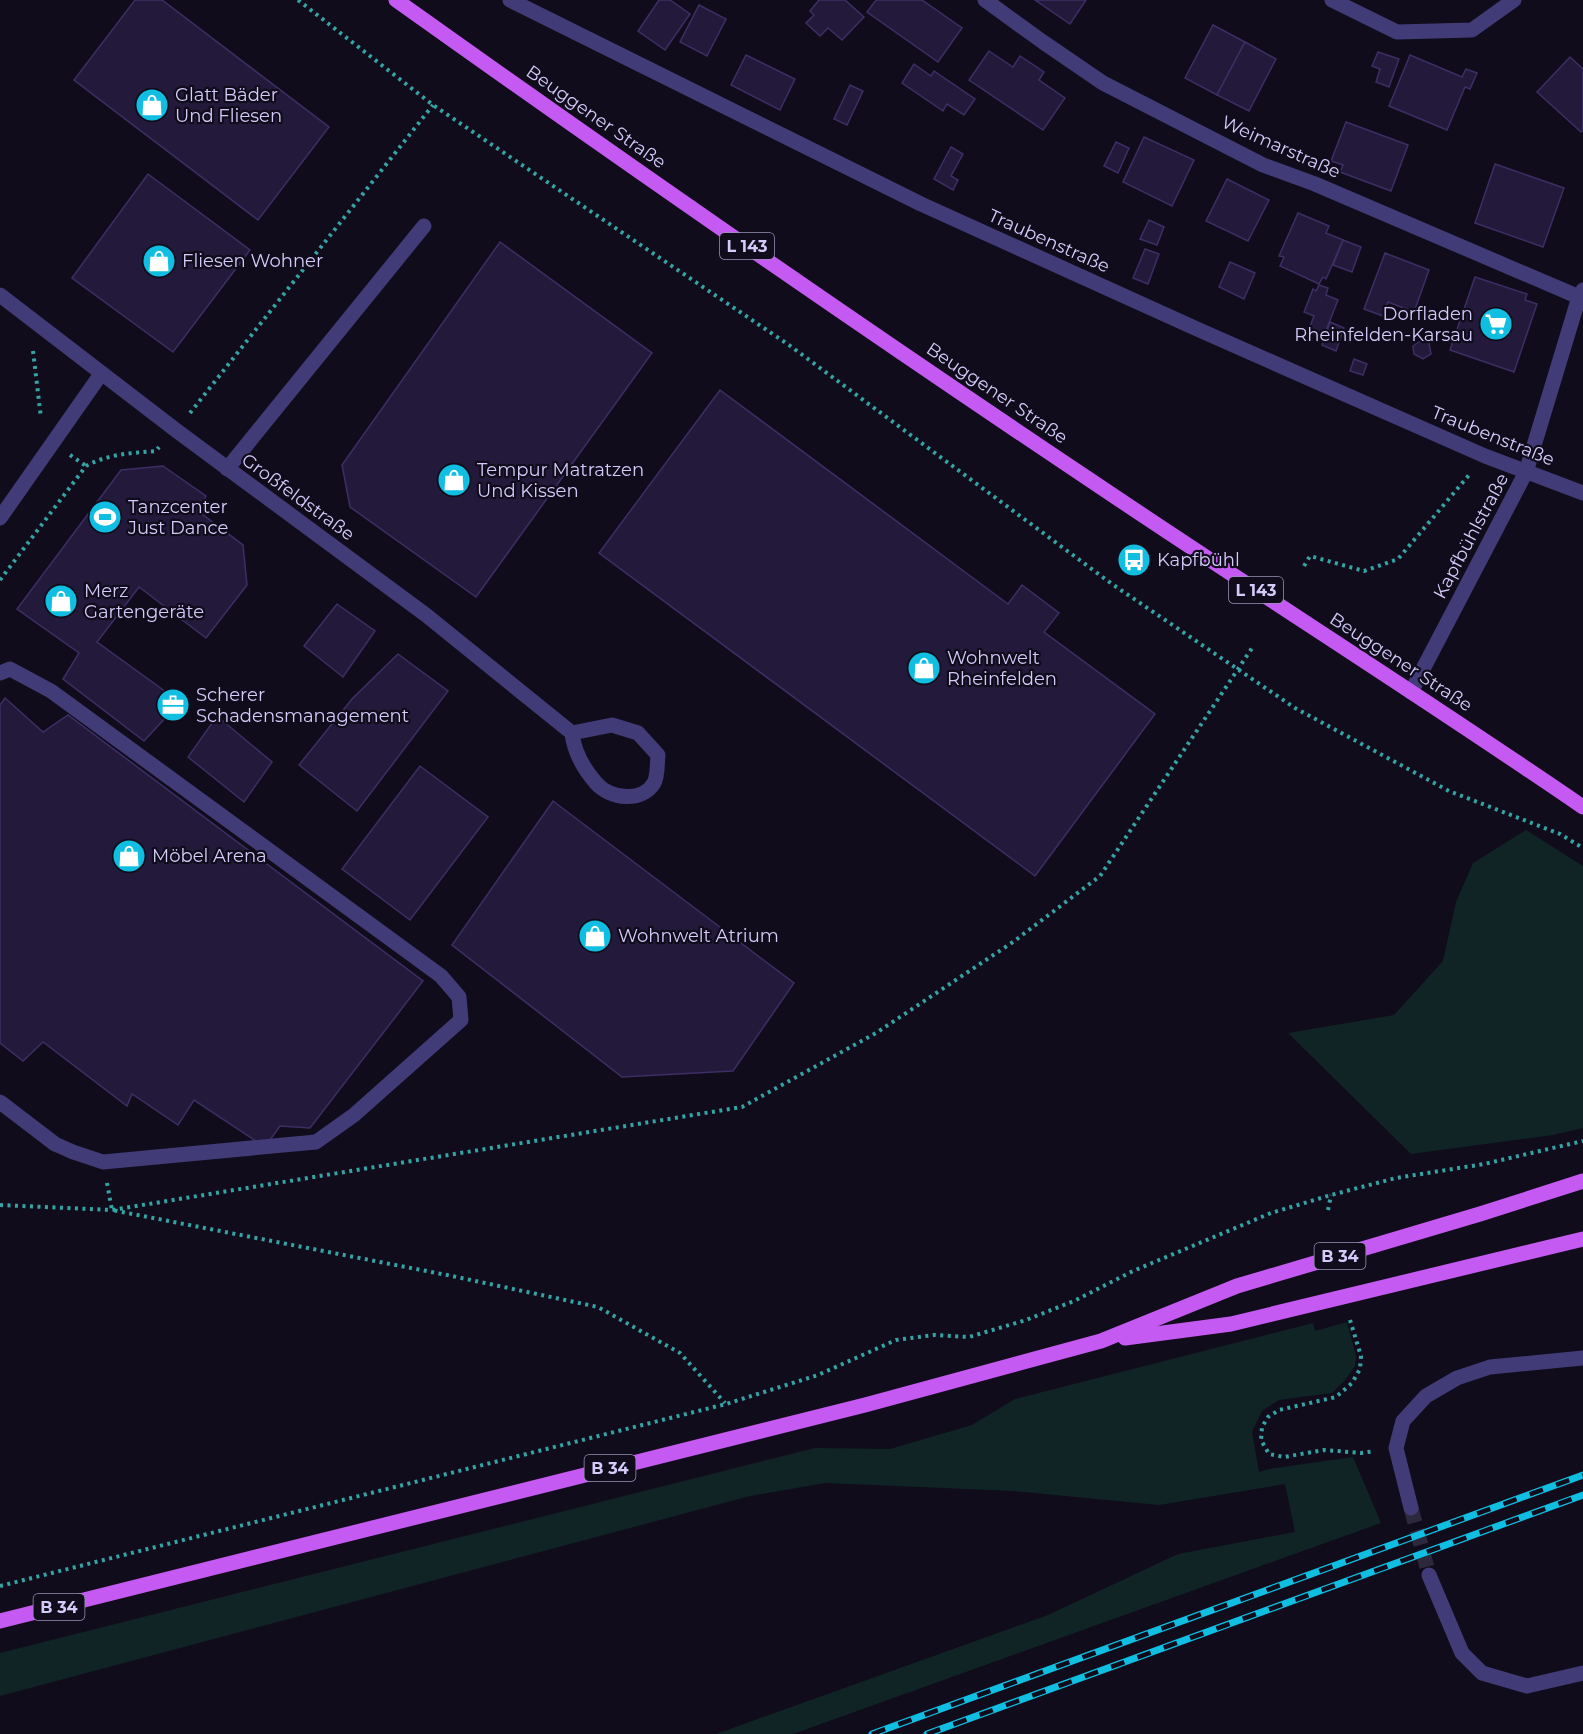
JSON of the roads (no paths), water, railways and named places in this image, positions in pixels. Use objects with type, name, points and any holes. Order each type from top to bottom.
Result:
[{"type":"main road","name":"Beuggener Straße","points":[[396,0],[548,108],[1032,441],[1502,751],[1583,807]]},
{"type":"main road","name":"B 34","points":[[0,1622],[865,1405],[1101,1341],[1237,1286],[1583,1181]]},
{"type":"main road","name":"B 34","points":[[1101,1341],[1231,1324],[1583,1239]]},
{"type":"street","name":"Traubenstraße","points":[[510,0],[921,204],[1485,456],[1583,494]]},
{"type":"street","name":"Weimarstraße","points":[[985,0],[1042,42],[1104,83],[1263,165],[1581,293]]},
{"type":"street","points":[[1332,0],[1397,32],[1472,30],[1514,0]]},
{"type":"street","points":[[227,469],[424,226]]},
{"type":"street","name":"Kapfbühlstraße","points":[[1411,693],[1526,472],[1581,293]]},
{"type":"street","name":"Großfeldstraße","points":[[0,296],[227,469],[426,615],[572,733]]},
{"type":"street","points":[[0,518],[101,374]]},
{"type":"street","points":[[0,673],[10,669],[51,691],[441,976],[459,997],[460,1020],[354,1115],[316,1142],[103,1162],[55,1144],[0,1102]]},
{"type":"street","points":[[612,725],[638,733],[658,755],[655,782],[644,794],[631,797],[616,795],[597,785],[574,749],[572,733],[612,725]]},
{"type":"street","points":[[1411,1508],[1396,1448],[1403,1421],[1426,1395],[1457,1378],[1490,1367],[1583,1358]]},
{"type":"street","points":[[1429,1575],[1462,1653],[1482,1673],[1527,1686],[1583,1673]]},
{"type":"tunnel","points":[[1411,1508],[1429,1575]]},
{"type":"railway","points":[[872,1734],[1583,1475]]},
{"type":"railway","points":[[927,1734],[1583,1495]]},
{"type":"place","name":"Glatt Bäder Und Fliesen","points":[[152,105]]},
{"type":"place","name":"Fliesen Wohner","points":[[159,261]]},
{"type":"place","name":"Dorfladen Rheinfelden-Karsau","points":[[1496,324]]},
{"type":"place","name":"Tempur Matratzen Und Kissen","points":[[454,480]]},
{"type":"place","name":"Tanzcenter Just Dance","points":[[105,517]]},
{"type":"place","name":"Kapfbühl","points":[[1134,560]]},
{"type":"place","name":"Merz Gartengeräte","points":[[61,601]]},
{"type":"place","name":"Wohnwelt Rheinfelden","points":[[924,668]]},
{"type":"place","name":"Scherer Schadensmanagement","points":[[173,705]]},
{"type":"place","name":"Möbel Arena","points":[[129,856]]},
{"type":"place","name":"Wohnwelt Atrium","points":[[595,936]]}]
